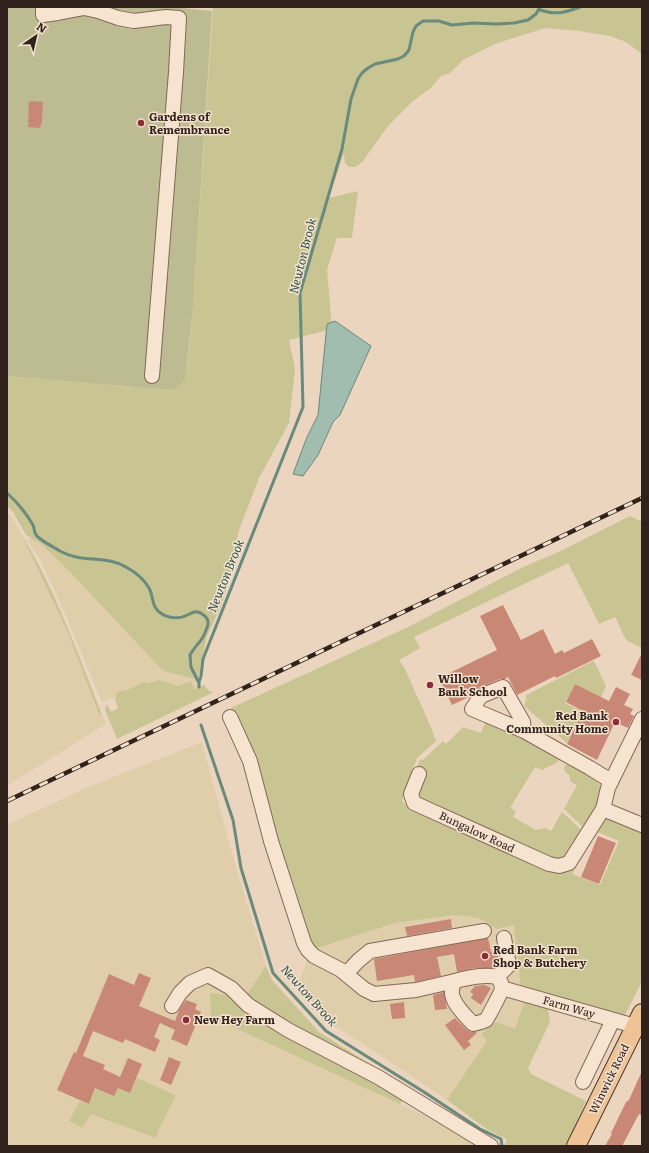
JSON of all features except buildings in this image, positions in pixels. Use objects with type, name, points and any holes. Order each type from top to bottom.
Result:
[{"type":"main road","name":"Winwick Road","points":[[578,1145],[639,1019]]},
{"type":"street","points":[[43,7],[43,15],[84,8],[98,10],[118,18],[134,21],[166,17],[179,18],[152,376]]},
{"type":"street","name":"Farm Way","points":[[230,717],[250,761],[271,841],[304,943],[314,956],[334,966],[364,989],[374,994],[416,990],[464,979],[492,975],[500,983],[613,1020],[639,1019]]},
{"type":"street","points":[[642,720],[610,781],[603,809],[642,825]]},
{"type":"street","points":[[524,731],[610,781]]},
{"type":"street","name":"Bungalow Road","points":[[419,774],[411,794],[414,803],[549,864],[559,866],[569,863],[603,809]]},
{"type":"street","points":[[346,974],[370,950],[484,931]]},
{"type":"street","points":[[455,981],[452,990],[452,998],[461,1011],[473,1024],[487,1019],[492,1007],[501,994],[500,983],[509,965],[504,938]]},
{"type":"street","points":[[172,1006],[180,993],[190,983],[208,975],[231,988],[248,1005],[288,1030],[378,1077],[491,1146]]},
{"type":"street","points":[[582,1082],[613,1020]]},
{"type":"shaded area","points":[[7,7],[172,7],[212,11],[193,307],[185,380],[172,390],[7,376]]},
{"type":"shaded area","points":[[213,7],[642,7],[642,54],[626,42],[610,36],[545,28],[495,44],[463,60],[450,73],[441,76],[431,88],[413,101],[388,126],[363,161],[356,167],[349,167],[345,163],[344,153],[329,198],[358,191],[352,238],[337,238],[327,270],[332,329],[289,340],[295,369],[289,423],[259,478],[238,533],[232,573],[221,606],[207,636],[198,680],[163,671],[70,572],[40,543],[26,535],[13,512],[7,506],[7,376],[172,390],[187,366],[193,307]]},
{"type":"shaded area","points":[[335,321],[371,346],[340,415],[333,422],[318,455],[303,476],[293,474],[307,437],[318,415],[327,324]]},
{"type":"shaded area","points":[[7,512],[17,525],[33,558],[68,633],[99,714],[102,715],[106,724],[7,786]]},
{"type":"shaded area","points":[[630,516],[642,522],[642,648],[626,640],[615,617],[599,624],[568,563],[414,637],[420,648],[399,660],[404,667],[436,741],[417,758],[402,801],[412,811],[552,870],[593,837],[572,874],[600,885],[619,841],[595,831],[604,817],[608,816],[642,832],[642,981],[625,1015],[623,1016],[521,988],[514,925],[497,929],[479,918],[456,915],[395,923],[311,950],[231,708],[408,627],[523,567],[561,551]]},
{"type":"shaded area","points":[[21,533],[55,599],[75,645],[102,715],[99,714],[68,633]]},
{"type":"shaded area","points":[[29,537],[40,543],[70,572],[163,671],[196,680],[198,688],[194,689],[190,681],[178,686],[159,681],[150,683],[143,682],[128,690],[119,691],[116,700],[112,697],[102,702],[65,613],[41,561],[28,541]]},
{"type":"shaded area","points":[[593,661],[606,686],[601,697],[575,684],[565,703],[590,715],[590,727],[578,721],[567,743],[524,706],[526,695]]},
{"type":"shaded area","points":[[159,680],[178,686],[191,681],[194,689],[204,685],[209,691],[214,692],[117,739],[105,710],[107,704],[111,712],[118,708],[115,700],[116,694],[119,691],[128,690],[143,682],[150,683]]},
{"type":"shaded area","points":[[485,723],[492,725],[493,723],[560,757],[557,762],[543,770],[535,767],[510,808],[516,811],[513,817],[536,830],[545,828],[551,831],[562,812],[585,833],[566,857],[549,861],[406,802],[420,759],[423,760],[443,741],[446,744],[463,727],[481,733]]},
{"type":"shaded area","points":[[202,742],[236,868],[266,966],[245,998],[211,1017],[426,1116],[477,1146],[7,1146],[7,825],[86,788]]},
{"type":"shaded area","points":[[568,763],[594,779],[600,785],[603,794],[586,830],[564,809],[577,785],[571,782],[569,775],[565,772],[565,766]]},
{"type":"shaded area","points":[[456,915],[479,918],[497,929],[514,925],[526,997],[515,1029],[481,1033],[488,1041],[447,1100],[334,1026],[297,987],[311,950],[395,923]]},
{"type":"shaded area","points":[[266,966],[272,980],[319,1032],[411,1090],[400,1104],[211,1017],[210,993],[245,997]]},
{"type":"shaded area","points":[[526,997],[547,1004],[550,1022],[528,1068],[531,1074],[586,1101],[566,1146],[505,1145],[507,1139],[488,1130],[447,1100],[487,1041],[481,1034],[496,1022],[515,1029]]},
{"type":"shaded area","points":[[137,1078],[175,1095],[156,1138],[91,1114],[82,1128],[69,1121],[80,1101],[89,1104],[96,1088],[114,1096],[118,1088],[130,1093]]},
{"type":"waterway","name":"Newton Brook","points":[[199,687],[203,659],[303,407],[300,293],[342,149],[351,99],[358,79],[362,73],[375,64],[398,59],[404,56],[409,50],[416,26],[423,21],[439,21],[452,25],[473,23],[514,23],[528,20],[536,14],[540,7]]},
{"type":"waterway","points":[[540,10],[560,13],[580,7]]},
{"type":"waterway","points":[[7,493],[27,516],[33,525],[37,536],[44,542],[60,551]]},
{"type":"waterway","points":[[62,552],[78,557],[118,563],[129,569],[145,582],[151,591],[156,609],[164,615],[180,618],[196,612],[206,617],[208,624],[205,633],[190,655],[191,667],[198,681]]},
{"type":"waterway","name":"Newton Brook","points":[[201,725],[233,820],[241,868],[273,973],[326,1031],[480,1129],[501,1139],[502,1146]]},
{"type":"railway","points":[[7,801],[642,498]]},
{"type":"place","name":"Gardens of Remembrance","points":[[141,123]]},
{"type":"place","name":"Willow Bank School","points":[[430,685]]},
{"type":"place","name":"Red Bank Community Home","points":[[616,722]]},
{"type":"place","name":"Red Bank Farm Shop & Butchery","points":[[485,956]]},
{"type":"place","name":"New Hey Farm","points":[[186,1020]]}]
